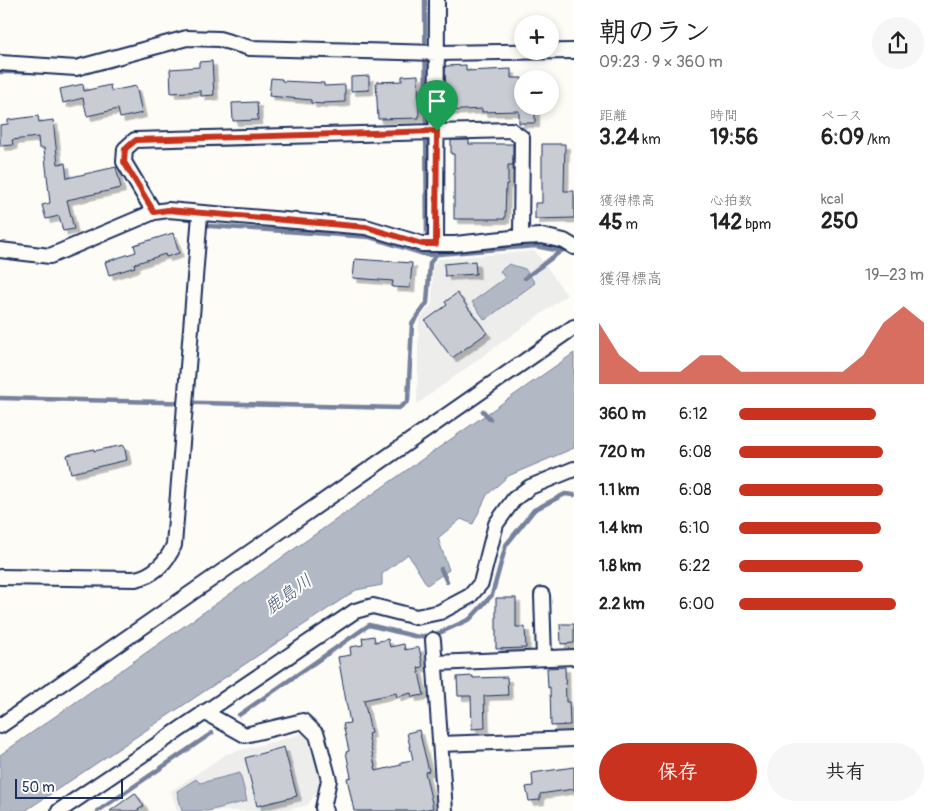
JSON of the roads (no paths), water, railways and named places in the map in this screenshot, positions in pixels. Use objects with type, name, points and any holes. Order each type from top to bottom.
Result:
[{"type":"street","points":[[436,0],[438,53],[436,244]]},
{"type":"street","points":[[0,63],[76,68],[187,38],[219,39],[250,48],[438,53],[574,52]]},
{"type":"street","points":[[154,212],[124,162],[125,149],[136,140],[511,130],[522,138],[521,237]]},
{"type":"street","points":[[0,250],[50,256],[154,212],[168,210],[366,227],[422,244],[456,244],[542,236],[571,241]]},
{"type":"street","points":[[0,577],[145,578],[170,556],[174,545],[200,214]]},
{"type":"street","points":[[0,726],[574,327]]},
{"type":"street","points":[[59,811],[355,610],[373,606],[416,617],[440,612],[470,596],[481,583],[496,524],[514,500],[530,487],[574,469]]},
{"type":"street","points":[[542,595],[544,658]]},
{"type":"street","points":[[433,640],[445,811]]},
{"type":"street","points":[[434,663],[574,657]]},
{"type":"street","points":[[204,712],[245,735],[303,721],[317,735],[329,780],[320,810]]},
{"type":"street","points":[[440,744],[574,739]]},
{"type":"water","points":[[509,264],[525,269],[535,283],[485,320],[472,302],[505,278],[500,271]]},
{"type":"water","name":"鹿島川","points":[[574,353],[574,448],[508,476],[487,495],[473,524],[461,519],[438,538],[449,570],[427,585],[408,554],[382,574],[382,585],[356,590],[25,811],[0,811],[0,755]]},
{"type":"water","points":[[240,773],[247,801],[208,811],[182,811],[177,791],[196,779],[200,783]]},
{"type":"waterway","points":[[425,0],[427,241]]},
{"type":"waterway","points":[[0,72],[41,72]]},
{"type":"waterway","points":[[210,226],[370,237],[427,255],[535,246],[561,251]]},
{"type":"waterway","points":[[525,278],[561,251],[570,247]]},
{"type":"waterway","points":[[0,398],[399,408],[408,401],[412,324],[427,303],[430,263],[436,255]]},
{"type":"waterway","points":[[483,411],[490,419]]},
{"type":"waterway","points":[[239,715],[369,625],[418,637],[437,634],[470,619],[492,595],[506,545],[534,510],[565,494],[574,495]]},
{"type":"waterway","points":[[441,569],[447,582]]},
{"type":"waterway","points":[[98,811],[212,733]]}]
